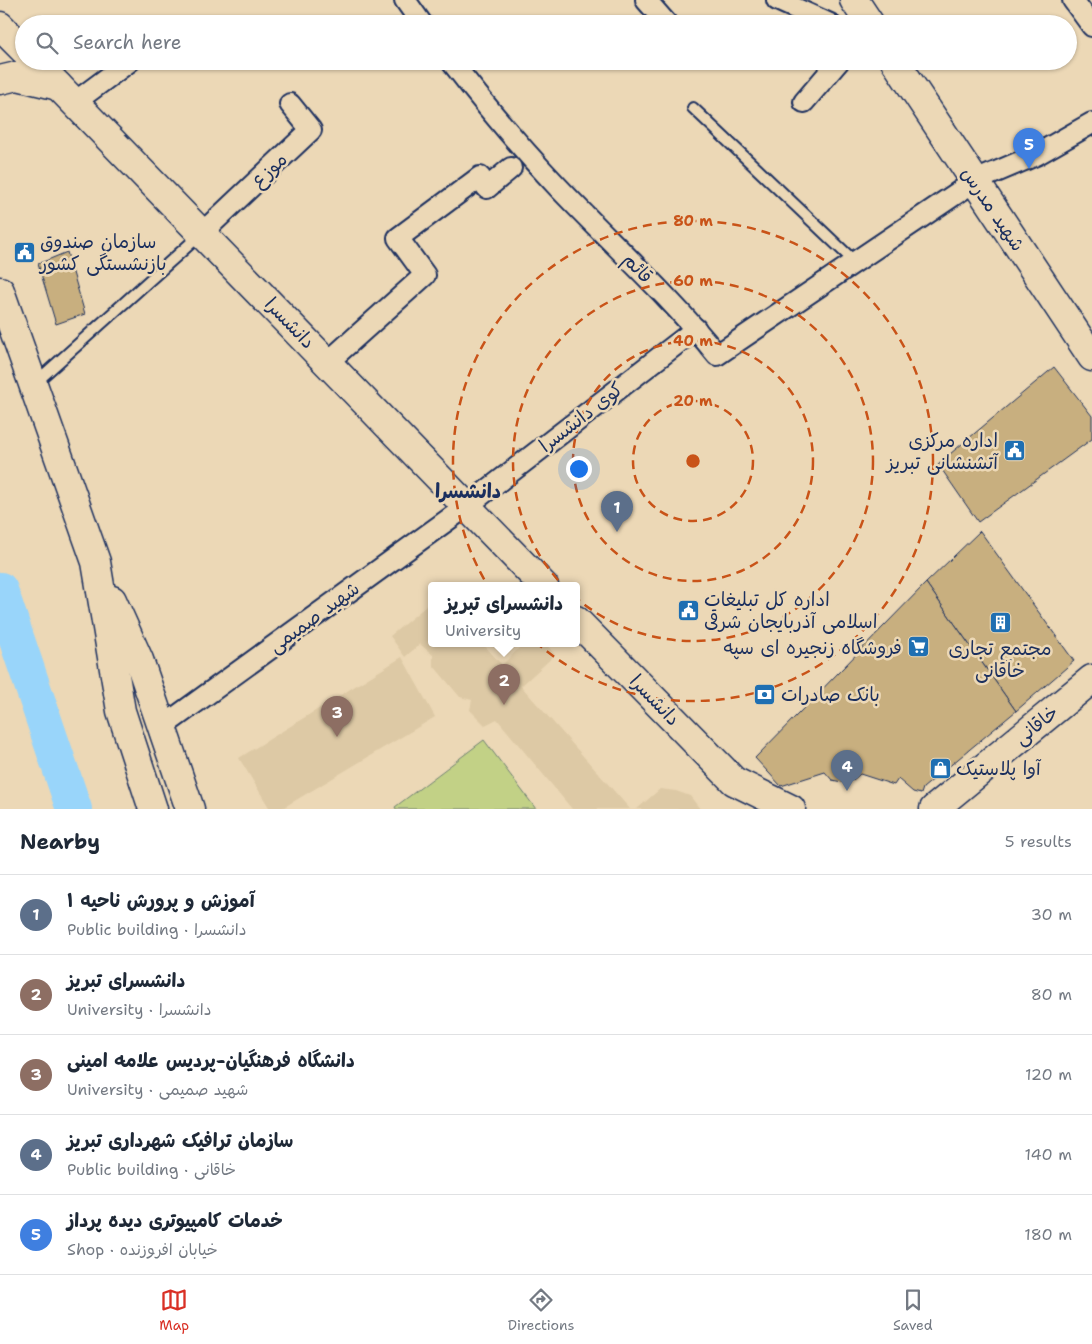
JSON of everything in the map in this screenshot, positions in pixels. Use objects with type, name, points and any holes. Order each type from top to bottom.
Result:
[{"type":"main road","points":[[854,0],[864,15]]},
{"type":"main road","points":[[0,26],[15,41]]},
{"type":"main road","name":"دانشسرا","points":[[43,70],[540,582]]},
{"type":"main road","name":"شهید مدرس","points":[[901,70],[1092,356]]},
{"type":"main road","points":[[0,80],[17,76],[66,94]]},
{"type":"main road","points":[[0,291],[96,562],[139,660],[190,809]]},
{"type":"main road","points":[[96,562],[121,711],[152,809]]},
{"type":"main road","name":"دانشسرا","points":[[580,624],[734,781]]},
{"type":"main road","name":"خاقانی","points":[[934,809],[1092,679]]},
{"type":"main road","points":[[734,781],[744,809]]},
{"type":"main road","points":[[734,781],[790,809]]},
{"type":"street","points":[[405,0],[416,15]]},
{"type":"street","points":[[646,0],[659,15]]},
{"type":"street","points":[[776,0],[810,15]]},
{"type":"street","points":[[1073,0],[1092,26]]},
{"type":"street","points":[[66,94],[113,70]]},
{"type":"street","name":"قائم","points":[[458,70],[557,186],[696,329],[717,355],[975,181],[1036,155],[1092,123]]},
{"type":"street","points":[[804,102],[831,70]]},
{"type":"street","name":"موزع","points":[[202,233],[311,130],[290,104]]},
{"type":"street","points":[[328,362],[425,275],[398,238],[480,177],[487,188],[510,168]]},
{"type":"street","name":"کوی دانشسرا","points":[[466,506],[696,329]]},
{"type":"street","name":"شهید صمیمی","points":[[162,727],[466,506]]},
{"type":"lane","points":[[693,108],[855,262]]},
{"type":"lane","points":[[33,385],[202,233]]},
{"type":"shaded area","points":[[428,604],[428,647],[486,647],[502,665],[520,647],[548,647],[555,655],[521,686],[630,809],[572,809],[497,719],[485,725],[470,710],[472,700],[460,697],[433,665],[433,655],[420,644],[405,657],[390,636]]},
{"type":"shaded area","points":[[402,657],[435,717],[281,809],[270,809],[239,758]]},
{"type":"shaded area","points":[[660,789],[676,791],[690,796],[700,809],[637,809]]},
{"type":"green space","points":[[484,740],[536,809],[396,809],[395,807]]},
{"type":"building","points":[[67,252],[85,314],[56,324],[38,264]]},
{"type":"building","name":"اداره مرکزی آتشنشانی تبریز","points":[[1054,367],[1092,416],[1092,439],[978,522],[938,464]]},
{"type":"building","name":"مجتمع تجاری خاقانی","points":[[980,531],[1074,661],[1016,711],[926,583]]},
{"type":"building","name":"فروشگاه زنجیره ای سپه","points":[[926,583],[1016,711],[923,788],[921,794],[913,792],[898,779],[894,785],[860,774],[853,780],[842,782],[832,780],[825,772],[781,786],[755,758]]},
{"type":"waterway","points":[[0,590],[74,809]]},
{"type":"place","name":"خدمات کامپیوتری دیده پرداز","points":[[1029,169]]},
{"type":"place","name":"سازمان صندوق بازنشستگی کشور","points":[[24,252]]},
{"type":"place","name":"اداره مرکزی آتشنشانی تبریز","points":[[1014,451]]},
{"type":"place","name":"آموزش و پرورش ناحیه ۱","points":[[617,532]]},
{"type":"place","name":"اداره کل تبلیغات اسلامی آذربایجان شرقی","points":[[688,610]]},
{"type":"place","name":"مجتمع تجاری خاقانی","points":[[1000,622]]},
{"type":"place","name":"فروشگاه زنجیره ای سپه","points":[[918,647]]},
{"type":"place","name":"بانک صادرات","points":[[765,694]]},
{"type":"place","name":"دانشسرای تبریز","points":[[504,705]]},
{"type":"place","name":"دانشگاه فرهنگیان-پردیس علامه امینی","points":[[337,737]]},
{"type":"place","name":"آوا پلاستیک","points":[[940,768]]},
{"type":"place","name":"سازمان ترافیک شهرداری تبریز","points":[[847,791]]},
{"type":"district","name":"دانشسرا","points":[[468,491]]}]
